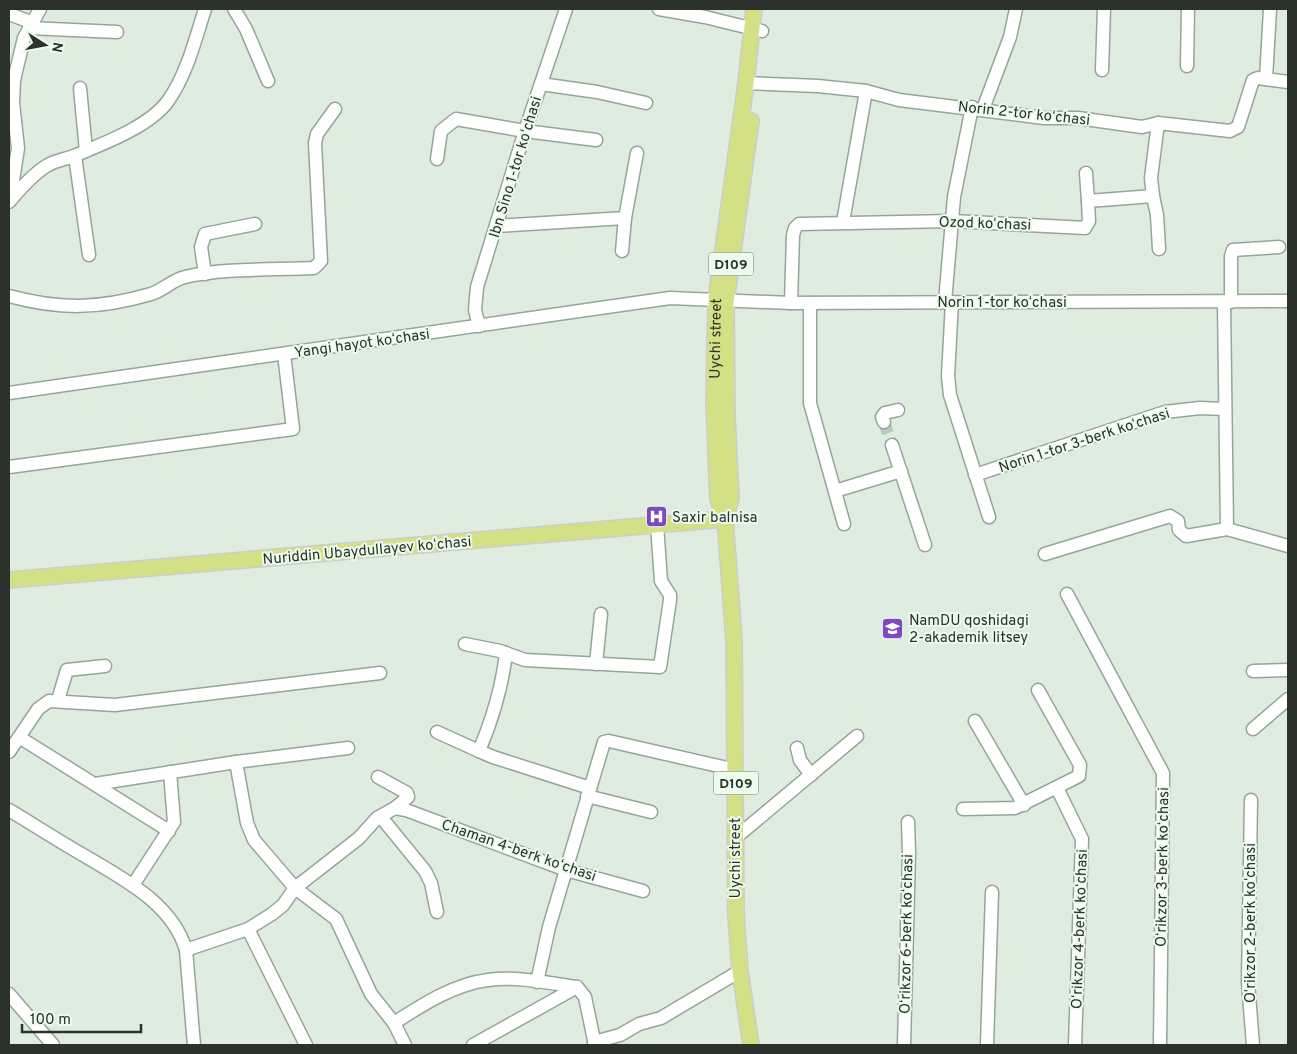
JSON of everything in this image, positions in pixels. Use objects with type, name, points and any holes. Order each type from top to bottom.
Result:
[{"type":"main road","name":"Uychi street","points":[[754,9],[757,30]]},
{"type":"main road","name":"Uychi street","points":[[751,1045],[740,971],[736,916],[734,640],[725,519],[718,499],[714,412],[721,301],[757,30],[764,9]]},
{"type":"main road","name":"Nuriddin Ubaydullayev koʻchasi","points":[[9,580],[725,519]]},
{"type":"street","points":[[10,201],[18,159],[12,123],[11,102],[18,59],[30,25],[40,9]]},
{"type":"street","points":[[234,9],[246,29],[268,81]]},
{"type":"street","name":"Ibn Sino 1-tor koʻchasi","points":[[480,326],[476,318],[475,302],[525,131],[566,9]]},
{"type":"street","points":[[660,9],[705,16],[757,30]]},
{"type":"street","points":[[989,517],[953,406],[949,386],[948,302],[952,221],[954,197],[978,108],[1010,36],[1016,9]]},
{"type":"street","points":[[1102,70],[1104,9]]},
{"type":"street","points":[[1187,66],[1188,9]]},
{"type":"street","points":[[1270,9],[1266,78],[1288,82]]},
{"type":"street","points":[[10,201],[47,165],[80,153],[143,123],[161,109],[174,91],[195,44],[201,11]]},
{"type":"street","points":[[9,14],[30,25],[117,32]]},
{"type":"street","name":"Norin 2-tor koʻchasi","points":[[751,83],[818,86],[866,91],[899,100],[978,108],[1044,118],[1078,118],[1142,127],[1158,123],[1230,131],[1235,130],[1241,121],[1251,83],[1258,78],[1266,78]]},
{"type":"street","points":[[541,84],[597,92],[646,103]]},
{"type":"street","points":[[80,88],[80,153],[89,255]]},
{"type":"street","points":[[843,222],[866,91]]},
{"type":"street","points":[[9,296],[63,307],[84,307],[150,294],[160,291],[176,280],[205,274],[314,268],[321,261],[315,143],[317,134],[335,109]]},
{"type":"street","points":[[437,159],[441,131],[456,119],[525,131],[596,140]]},
{"type":"street","points":[[1158,123],[1151,178],[1157,215],[1159,249]]},
{"type":"street","points":[[622,251],[625,218],[638,153]]},
{"type":"street","points":[[1086,173],[1088,201],[1153,196]]},
{"type":"street","name":"Ozod koʻchasi","points":[[791,303],[795,228],[804,222],[952,221],[1085,228],[1089,221],[1088,201]]},
{"type":"street","points":[[496,226],[625,218]]},
{"type":"street","points":[[205,274],[201,247],[205,234],[255,224]]},
{"type":"street","points":[[1227,529],[1224,409],[1231,256],[1234,250],[1279,248]]},
{"type":"street","name":"Yangi hayot koʻchasi","points":[[9,393],[653,300],[696,298],[721,301]]},
{"type":"street","name":"Norin 1-tor koʻchasi","points":[[721,301],[791,303],[1288,301]]},
{"type":"street","points":[[810,303],[810,403],[844,524]]},
{"type":"street","points":[[9,467],[292,429],[284,354]]},
{"type":"street","name":"Norin 1-tor 3-berk koʻchasi","points":[[975,475],[1165,412],[1200,408],[1224,409]]},
{"type":"street","points":[[884,422],[882,416],[885,413],[898,410]]},
{"type":"street","points":[[892,445],[925,545]]},
{"type":"street","points":[[835,490],[901,471]]},
{"type":"street","points":[[1045,554],[1170,516],[1178,521],[1179,530],[1186,536],[1227,529],[1288,546]]},
{"type":"street","points":[[464,644],[506,653],[525,660],[658,668],[662,665],[665,624],[670,595],[661,581],[657,525]]},
{"type":"street","name":"Oʻrikzor 3-berk koʻchasi","points":[[1067,594],[1163,773],[1160,1045]]},
{"type":"street","points":[[596,664],[601,614]]},
{"type":"street","points":[[480,750],[499,698],[506,653]]},
{"type":"street","points":[[58,700],[67,670],[105,666]]},
{"type":"street","points":[[1253,672],[1288,670]]},
{"type":"street","points":[[9,752],[43,704],[58,700],[115,705],[380,672]]},
{"type":"street","points":[[963,808],[1011,809],[1024,805],[1079,776],[1081,770],[1038,690]]},
{"type":"street","points":[[1253,729],[1288,699]]},
{"type":"street","points":[[974,721],[1024,805]]},
{"type":"street","points":[[437,732],[493,757],[588,792],[651,812]]},
{"type":"street","points":[[734,839],[857,736]]},
{"type":"street","points":[[19,737],[169,831]]},
{"type":"street","points":[[537,982],[549,927],[602,744],[606,741],[736,770]]},
{"type":"street","points":[[95,784],[236,762],[348,748]]},
{"type":"street","points":[[797,748],[800,760],[811,776]]},
{"type":"street","points":[[236,762],[249,832],[295,888],[336,919],[371,994],[394,1023],[404,1045]]},
{"type":"street","points":[[134,885],[169,831],[174,816],[170,772]]},
{"type":"street","points":[[186,950],[248,929],[283,905],[295,888],[359,838],[374,821],[395,808],[408,794],[378,777]]},
{"type":"street","name":"Oʻrikzor 4-berk koʻchasi","points":[[1057,788],[1082,839],[1074,1045]]},
{"type":"street","name":"Oʻrikzor 2-berk koʻchasi","points":[[1251,800],[1248,982],[1253,1045]]},
{"type":"street","name":"Chaman 4-berk koʻchasi","points":[[395,808],[406,810],[566,870],[644,891]]},
{"type":"street","points":[[9,810],[134,885],[164,911],[182,937],[186,950],[194,1045]]},
{"type":"street","points":[[381,817],[425,871],[431,883],[437,912]]},
{"type":"street","name":"Oʻrikzor 6-berk koʻchasi","points":[[904,1045],[909,853],[908,822]]},
{"type":"street","points":[[987,1045],[992,892]]},
{"type":"street","points":[[248,929],[306,1045]]},
{"type":"street","points":[[394,1023],[423,1004],[479,981],[537,982],[577,986],[585,997],[594,1044],[639,1024],[661,1018],[740,971]]},
{"type":"street","points":[[473,1045],[577,986]]},
{"type":"street","points":[[10,998],[54,1045]]},
{"type":"tunnel","points":[[884,422],[892,445]]},
{"type":"place","name":"Saxir balnisa","points":[[656,517]]},
{"type":"place","name":"NamDU qoshidagi 2-akademik litsey","points":[[893,629]]}]
